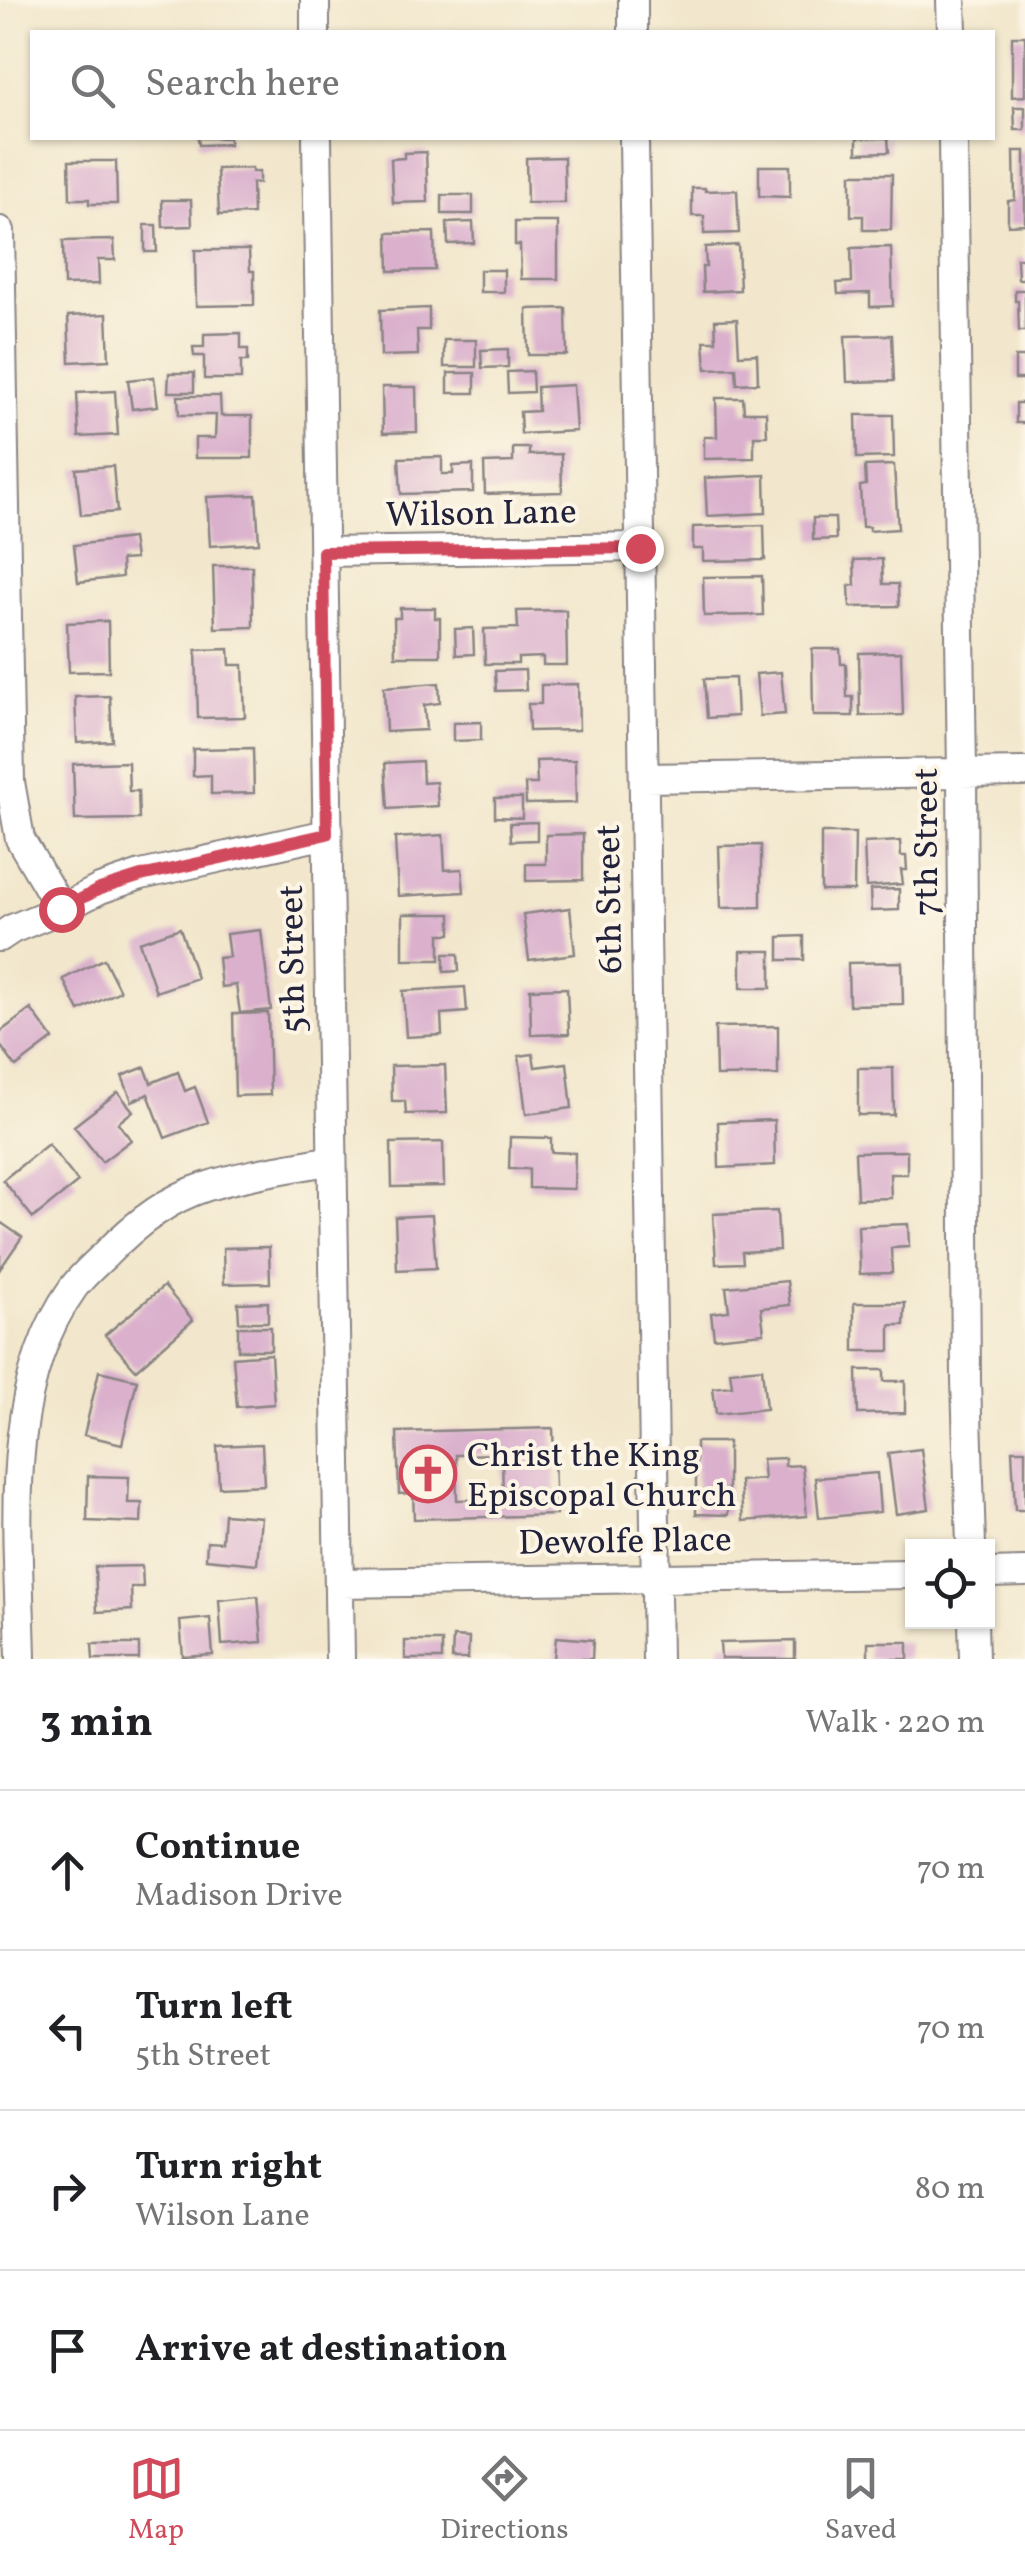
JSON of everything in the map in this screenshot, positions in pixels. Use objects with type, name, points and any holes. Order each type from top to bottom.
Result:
[{"type":"street","points":[[315,0],[315,30]]},
{"type":"street","points":[[632,0],[633,30]]},
{"type":"street","points":[[951,0],[952,30]]},
{"type":"street","name":"5th Street","points":[[317,140],[340,1659]]},
{"type":"street","name":"6th Street","points":[[634,140],[657,1659]]},
{"type":"street","name":"7th Street","points":[[953,140],[966,1361],[972,1539]]},
{"type":"street","points":[[0,231],[10,782],[20,839],[61,909]]},
{"type":"street","name":"Wilson Lane","points":[[323,552],[640,548]]},
{"type":"street","points":[[644,778],[1025,772]]},
{"type":"street","points":[[0,937],[100,889],[141,876],[327,834]]},
{"type":"street","points":[[21,1659],[18,1476],[22,1415],[35,1362],[58,1310],[75,1284],[129,1230],[176,1200],[205,1187],[332,1160]]},
{"type":"street","points":[[995,1573],[1025,1572]]},
{"type":"street","name":"Dewolfe Place","points":[[339,1583],[905,1574]]},
{"type":"street","points":[[973,1629],[974,1659]]},
{"type":"building","points":[[1012,36],[1025,36],[1025,96],[1012,97]]},
{"type":"building","points":[[1014,107],[1025,107],[1025,130],[1015,130]]},
{"type":"building","points":[[198,140],[229,140],[230,144],[199,145]]},
{"type":"building","points":[[857,140],[888,140],[889,152],[857,153]]},
{"type":"building","points":[[1014,151],[1025,151],[1025,224],[1008,225],[1008,201],[1015,200]]},
{"type":"building","points":[[426,152],[428,202],[393,203],[391,159],[404,158],[404,153]]},
{"type":"building","points":[[564,157],[565,203],[527,203],[526,158]]},
{"type":"building","points":[[69,161],[116,161],[117,204],[70,199]]},
{"type":"building","points":[[759,166],[790,166],[790,197],[759,196]]},
{"type":"building","points":[[252,168],[252,172],[259,172],[259,183],[252,183],[253,214],[219,215],[217,169]]},
{"type":"building","points":[[851,174],[892,174],[891,230],[863,230],[863,216],[851,216]]},
{"type":"building","points":[[692,188],[737,190],[739,233],[704,234],[704,216],[692,216]]},
{"type":"building","points":[[442,195],[473,195],[473,214],[442,214]]},
{"type":"building","points":[[162,200],[191,200],[192,226],[163,227]]},
{"type":"building","points":[[473,222],[474,243],[448,244],[447,223]]},
{"type":"building","points":[[515,222],[558,222],[558,279],[521,279]]},
{"type":"building","points":[[145,225],[156,225],[157,252],[145,252]]},
{"type":"building","points":[[434,232],[435,270],[389,271],[388,233]]},
{"type":"building","points":[[114,240],[115,260],[98,260],[99,284],[64,285],[63,241]]},
{"type":"building","points":[[738,245],[740,290],[703,292],[705,247]]},
{"type":"building","points":[[891,247],[893,306],[870,307],[870,293],[838,294],[837,283],[852,282],[851,248]]},
{"type":"building","points":[[195,250],[249,250],[250,271],[254,271],[254,305],[196,306]]},
{"type":"building","points":[[1017,258],[1025,258],[1025,279],[1018,279]]},
{"type":"building","points":[[480,270],[504,270],[504,292],[480,292]]},
{"type":"building","points":[[1015,290],[1025,290],[1025,331],[1019,331]]},
{"type":"building","points":[[429,308],[429,330],[417,330],[418,355],[381,356],[380,310]]},
{"type":"building","points":[[566,308],[567,355],[528,355],[527,309]]},
{"type":"building","points":[[107,314],[109,360],[70,362],[68,316]]},
{"type":"building","points":[[737,319],[739,355],[757,354],[758,383],[737,384],[736,368],[706,369],[704,341],[716,341],[715,320]]},
{"type":"building","points":[[241,333],[241,349],[248,349],[248,361],[241,361],[241,379],[204,379],[204,356],[194,356],[193,347],[204,347],[204,334]]},
{"type":"building","points":[[892,335],[894,381],[847,382],[845,336]]},
{"type":"building","points":[[444,340],[476,340],[476,367],[444,367]]},
{"type":"building","points":[[508,349],[508,367],[482,368],[481,350]]},
{"type":"building","points":[[1015,357],[1025,357],[1025,379],[1015,379]]},
{"type":"building","points":[[532,371],[533,392],[508,393],[507,372]]},
{"type":"building","points":[[169,373],[194,373],[194,392],[168,392]]},
{"type":"building","points":[[448,373],[475,373],[475,393],[448,393]]},
{"type":"building","points":[[154,377],[158,406],[132,409],[128,380]]},
{"type":"building","points":[[573,385],[576,431],[521,434],[520,412],[538,411],[537,387]]},
{"type":"building","points":[[382,387],[416,387],[417,432],[383,433]]},
{"type":"building","points":[[115,391],[118,435],[79,437],[77,393]]},
{"type":"building","points":[[178,396],[220,396],[221,416],[252,416],[252,458],[195,458],[195,438],[215,438],[216,415],[179,415]]},
{"type":"building","points":[[716,398],[743,398],[744,412],[766,412],[767,436],[754,436],[754,458],[704,459],[704,437],[717,437]]},
{"type":"building","points":[[1016,403],[1025,403],[1025,423],[1016,423]]},
{"type":"building","points":[[856,415],[893,415],[894,457],[857,458]]},
{"type":"building","points":[[513,448],[529,448],[529,455],[561,454],[562,492],[485,494],[484,463],[513,462]]},
{"type":"building","points":[[442,457],[442,474],[453,474],[453,466],[473,465],[473,492],[401,494],[399,458]]},
{"type":"building","points":[[894,465],[898,529],[869,531],[869,527],[862,527],[860,486],[866,485],[865,466]]},
{"type":"building","points":[[113,466],[117,512],[81,515],[76,469]]},
{"type":"building","points":[[765,475],[766,513],[707,516],[705,478]]},
{"type":"building","points":[[256,495],[259,543],[210,546],[207,497]]},
{"type":"building","points":[[813,518],[835,518],[836,539],[813,540]]},
{"type":"building","points":[[764,525],[765,560],[703,561],[703,549],[693,549],[693,527]]},
{"type":"building","points":[[132,538],[135,559],[121,560],[122,577],[78,582],[74,545]]},
{"type":"building","points":[[882,559],[883,584],[898,584],[899,606],[850,607],[849,586],[855,585],[854,560]]},
{"type":"building","points":[[213,566],[252,566],[253,627],[215,628]]},
{"type":"building","points":[[762,576],[763,615],[704,616],[703,577]]},
{"type":"building","points":[[400,608],[435,608],[435,618],[440,618],[440,656],[395,656],[394,618],[400,618]]},
{"type":"building","points":[[566,610],[567,665],[543,665],[543,657],[518,658],[518,664],[485,664],[484,629],[518,628],[517,611]]},
{"type":"building","points":[[108,621],[109,671],[69,672],[67,623]]},
{"type":"building","points":[[473,628],[474,654],[456,655],[455,629]]},
{"type":"building","points":[[229,649],[230,665],[243,665],[245,717],[198,718],[196,650]]},
{"type":"building","points":[[812,649],[840,649],[841,664],[846,664],[847,697],[853,697],[853,716],[813,716]]},
{"type":"building","points":[[901,652],[903,715],[860,716],[859,653]]},
{"type":"building","points":[[525,670],[526,690],[496,691],[495,671]]},
{"type":"building","points":[[781,672],[785,714],[760,716],[756,674]]},
{"type":"building","points":[[735,678],[737,716],[707,718],[704,679]]},
{"type":"building","points":[[439,683],[440,703],[424,705],[426,730],[386,732],[384,687]]},
{"type":"building","points":[[578,684],[579,730],[529,731],[528,704],[541,704],[541,685]]},
{"type":"building","points":[[110,696],[112,741],[77,743],[75,697]]},
{"type":"building","points":[[481,722],[481,740],[453,741],[453,723]]},
{"type":"building","points":[[253,748],[254,793],[211,794],[211,775],[193,776],[193,749]]},
{"type":"building","points":[[575,760],[576,803],[526,804],[525,784],[537,784],[536,761]]},
{"type":"building","points":[[422,761],[423,783],[436,782],[438,806],[388,809],[385,763]]},
{"type":"building","points":[[128,762],[129,791],[138,791],[139,819],[75,820],[73,764]]},
{"type":"building","points":[[495,798],[522,798],[522,818],[495,817]]},
{"type":"building","points":[[537,822],[537,840],[511,841],[510,823]]},
{"type":"building","points":[[821,833],[855,833],[854,891],[821,891]]},
{"type":"building","points":[[583,834],[583,880],[526,881],[526,864],[546,864],[546,835]]},
{"type":"building","points":[[443,835],[445,870],[462,869],[464,892],[398,896],[395,838]]},
{"type":"building","points":[[900,841],[907,870],[901,870],[903,884],[866,887],[864,843]]},
{"type":"building","points":[[761,845],[761,907],[721,908],[719,846]]},
{"type":"building","points":[[899,889],[899,910],[871,911],[870,890]]},
{"type":"building","points":[[570,908],[575,954],[529,960],[523,914]]},
{"type":"building","points":[[403,914],[451,914],[451,934],[440,934],[440,960],[403,960]]},
{"type":"building","points":[[180,928],[197,978],[156,992],[139,942]]},
{"type":"building","points":[[261,930],[271,1010],[240,1013],[236,985],[221,987],[218,958],[229,957],[226,934]]},
{"type":"building","points":[[804,936],[804,960],[779,960],[779,937]]},
{"type":"building","points":[[741,951],[771,951],[771,988],[741,988]]},
{"type":"building","points":[[444,954],[458,954],[459,971],[444,972]]},
{"type":"building","points":[[104,959],[120,991],[79,1011],[63,979]]},
{"type":"building","points":[[902,962],[903,1004],[849,1005],[848,963]]},
{"type":"building","points":[[465,987],[467,1012],[441,1014],[442,1035],[406,1037],[403,991]]},
{"type":"building","points":[[567,988],[569,1034],[531,1035],[530,989]]},
{"type":"building","points":[[31,1009],[53,1039],[16,1067],[0,1045],[0,1032]]},
{"type":"building","points":[[268,1013],[270,1095],[235,1096],[233,1014]]},
{"type":"building","points":[[778,1026],[778,1075],[716,1076],[715,1027]]},
{"type":"building","points":[[533,1054],[535,1067],[567,1063],[572,1108],[526,1114],[519,1056]]},
{"type":"building","points":[[445,1065],[447,1113],[406,1114],[405,1101],[392,1101],[391,1066]]},
{"type":"building","points":[[145,1067],[151,1083],[178,1072],[185,1091],[195,1087],[208,1122],[165,1138],[148,1094],[132,1101],[122,1076]]},
{"type":"building","points":[[858,1068],[893,1068],[894,1115],[858,1115]]},
{"type":"building","points":[[118,1092],[133,1111],[118,1123],[131,1140],[102,1162],[74,1126]]},
{"type":"building","points":[[774,1120],[775,1165],[719,1168],[718,1122]]},
{"type":"building","points":[[510,1137],[551,1138],[551,1152],[575,1153],[574,1189],[529,1188],[529,1169],[509,1169]]},
{"type":"building","points":[[443,1142],[444,1186],[392,1187],[391,1143]]},
{"type":"building","points":[[48,1144],[78,1182],[33,1218],[3,1180]]},
{"type":"building","points":[[907,1151],[907,1174],[890,1174],[891,1198],[857,1199],[855,1152]]},
{"type":"building","points":[[777,1211],[779,1250],[742,1252],[743,1263],[716,1264],[713,1214]]},
{"type":"building","points":[[432,1215],[436,1268],[397,1270],[395,1217]]},
{"type":"building","points":[[0,1222],[22,1237],[0,1269]]},
{"type":"building","points":[[908,1224],[909,1247],[891,1248],[892,1273],[860,1274],[858,1226]]},
{"type":"building","points":[[269,1247],[270,1283],[224,1284],[223,1248]]},
{"type":"building","points":[[787,1281],[790,1305],[761,1308],[764,1333],[714,1338],[711,1313],[729,1311],[726,1287]]},
{"type":"building","points":[[164,1286],[193,1320],[136,1370],[105,1335]]},
{"type":"building","points":[[268,1302],[268,1322],[239,1322],[238,1303]]},
{"type":"building","points":[[854,1303],[905,1303],[904,1325],[890,1325],[890,1351],[854,1351]]},
{"type":"building","points":[[238,1327],[271,1327],[271,1350],[238,1350]]},
{"type":"building","points":[[271,1354],[274,1404],[237,1407],[233,1357]]},
{"type":"building","points":[[762,1368],[766,1409],[716,1414],[713,1388],[732,1386],[730,1371]]},
{"type":"building","points":[[857,1370],[884,1370],[884,1381],[905,1381],[905,1413],[858,1414]]},
{"type":"building","points":[[99,1371],[137,1380],[122,1444],[84,1435]]},
{"type":"building","name":"Christ the King Episcopal Church","points":[[553,1428],[556,1515],[414,1519],[413,1493],[399,1494],[397,1432]],"holes":[[[502,1454],[503,1499],[457,1500],[456,1455]]]},
{"type":"building","points":[[696,1442],[728,1442],[728,1515],[696,1514]]},
{"type":"building","points":[[262,1444],[264,1485],[219,1487],[217,1446]]},
{"type":"building","points":[[921,1449],[929,1509],[896,1514],[888,1453]]},
{"type":"building","points":[[1012,1450],[1025,1450],[1025,1510],[1015,1510]]},
{"type":"building","points":[[785,1458],[785,1466],[802,1465],[807,1516],[743,1521],[740,1481],[764,1479],[762,1459]]},
{"type":"building","points":[[877,1473],[880,1512],[819,1518],[815,1478]]},
{"type":"building","points":[[88,1476],[129,1477],[128,1503],[142,1503],[141,1523],[87,1521]]},
{"type":"building","points":[[224,1514],[261,1517],[257,1564],[206,1559],[207,1541],[222,1542]]},
{"type":"building","points":[[142,1566],[143,1587],[131,1587],[132,1610],[97,1612],[95,1567]]},
{"type":"building","points":[[258,1596],[262,1642],[222,1645],[219,1600]]},
{"type":"building","points":[[210,1618],[213,1655],[183,1657],[180,1621]]},
{"type":"building","points":[[453,1637],[469,1638],[468,1659],[452,1659]]},
{"type":"building","points":[[556,1637],[593,1640],[592,1659],[554,1659]]},
{"type":"building","points":[[405,1641],[442,1641],[442,1659],[405,1659]]},
{"type":"building","points":[[795,1641],[795,1659],[721,1659],[720,1643]]},
{"type":"building","points":[[868,1642],[908,1642],[908,1659],[868,1659]]},
{"type":"building","points":[[92,1644],[139,1644],[139,1659],[93,1659]]},
{"type":"place","name":"Christ the King Episcopal Church","points":[[428,1474]]},
{"type":"route","points":[[61,909],[100,889],[141,876],[327,834],[323,552],[640,548]]}]
